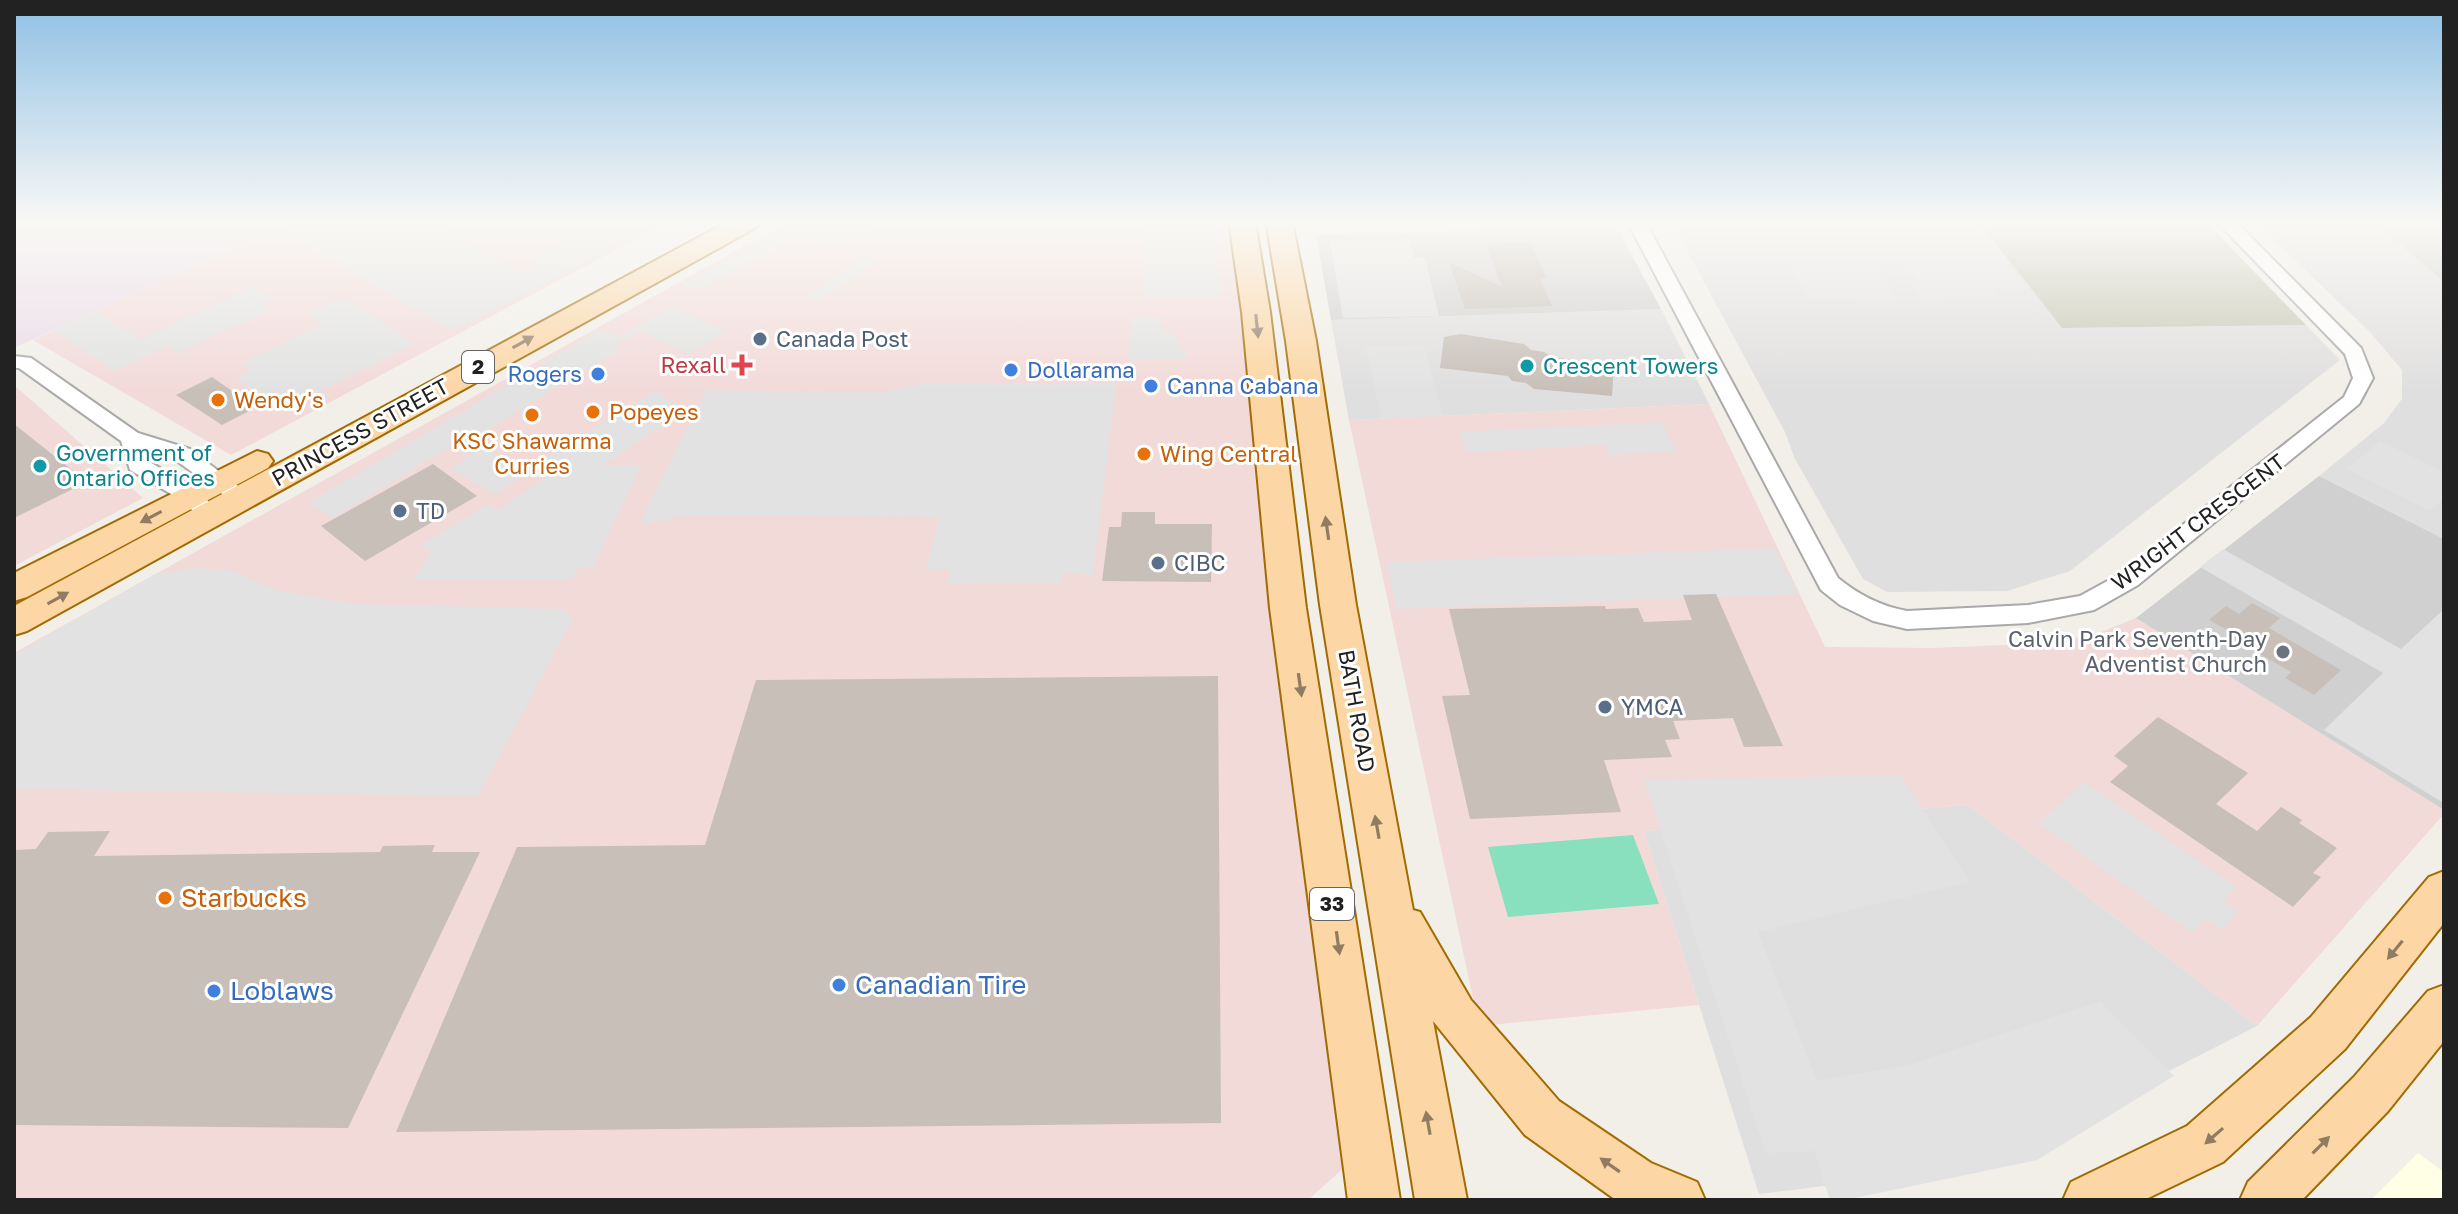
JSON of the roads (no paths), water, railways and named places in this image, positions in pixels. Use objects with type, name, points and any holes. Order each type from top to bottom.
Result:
[{"type":"main road","name":"PRINCESS STREET","points":[[14,622],[439,364],[595,278]]},
{"type":"main road","name":"PRINCESS STREET","points":[[14,588],[216,497],[639,278]]},
{"type":"main road","name":"33","points":[[1251,278],[1288,608],[1374,1200]]},
{"type":"main road","name":"BATH ROAD","points":[[1289,278],[1338,605],[1441,1200]]},
{"type":"main road","points":[[2089,1200],[2205,1144],[2328,1033],[2444,890]]},
{"type":"main road","points":[[1391,904],[1455,1015],[1542,1118],[1634,1182],[1679,1200]]},
{"type":"main road","points":[[2266,1200],[2371,1094],[2444,1006]]},
{"type":"street","name":"WRIGHT CRESCENT","points":[[1666,278],[1829,584],[1848,599],[1882,615],[1907,620],[2028,614],[2086,604],[2130,579],[2352,400],[2363,378],[2354,352],[2281,278]]},
{"type":"street","points":[[14,362],[24,362],[131,438],[182,454],[216,497]]},
{"type":"street","points":[[131,438],[138,465],[216,497]]},
{"type":"place","name":"Canada Post","points":[[760,339]]},
{"type":"place","name":"Rexall","points":[[742,365]]},
{"type":"place","name":"Crescent Towers","points":[[1527,366]]},
{"type":"place","name":"Dollarama","points":[[1011,370]]},
{"type":"place","name":"Rogers","points":[[598,374]]},
{"type":"place","name":"Canna Cabana","points":[[1151,386]]},
{"type":"place","name":"Wendy's","points":[[218,400]]},
{"type":"place","name":"Popeyes","points":[[593,412]]},
{"type":"place","name":"KSC Shawarma Curries","points":[[532,415]]},
{"type":"place","name":"Wing Central","points":[[1144,454]]},
{"type":"place","name":"Government of Ontario Offices","points":[[40,466]]},
{"type":"place","name":"TD","points":[[400,511]]},
{"type":"place","name":"CIBC","points":[[1158,563]]},
{"type":"place","name":"Calvin Park Seventh-Day Adventist Church","points":[[2283,652]]},
{"type":"place","name":"YMCA","points":[[1605,707]]},
{"type":"place","name":"Starbucks","points":[[165,898]]},
{"type":"place","name":"Canadian Tire","points":[[839,985]]},
{"type":"place","name":"Loblaws","points":[[214,991]]}]
